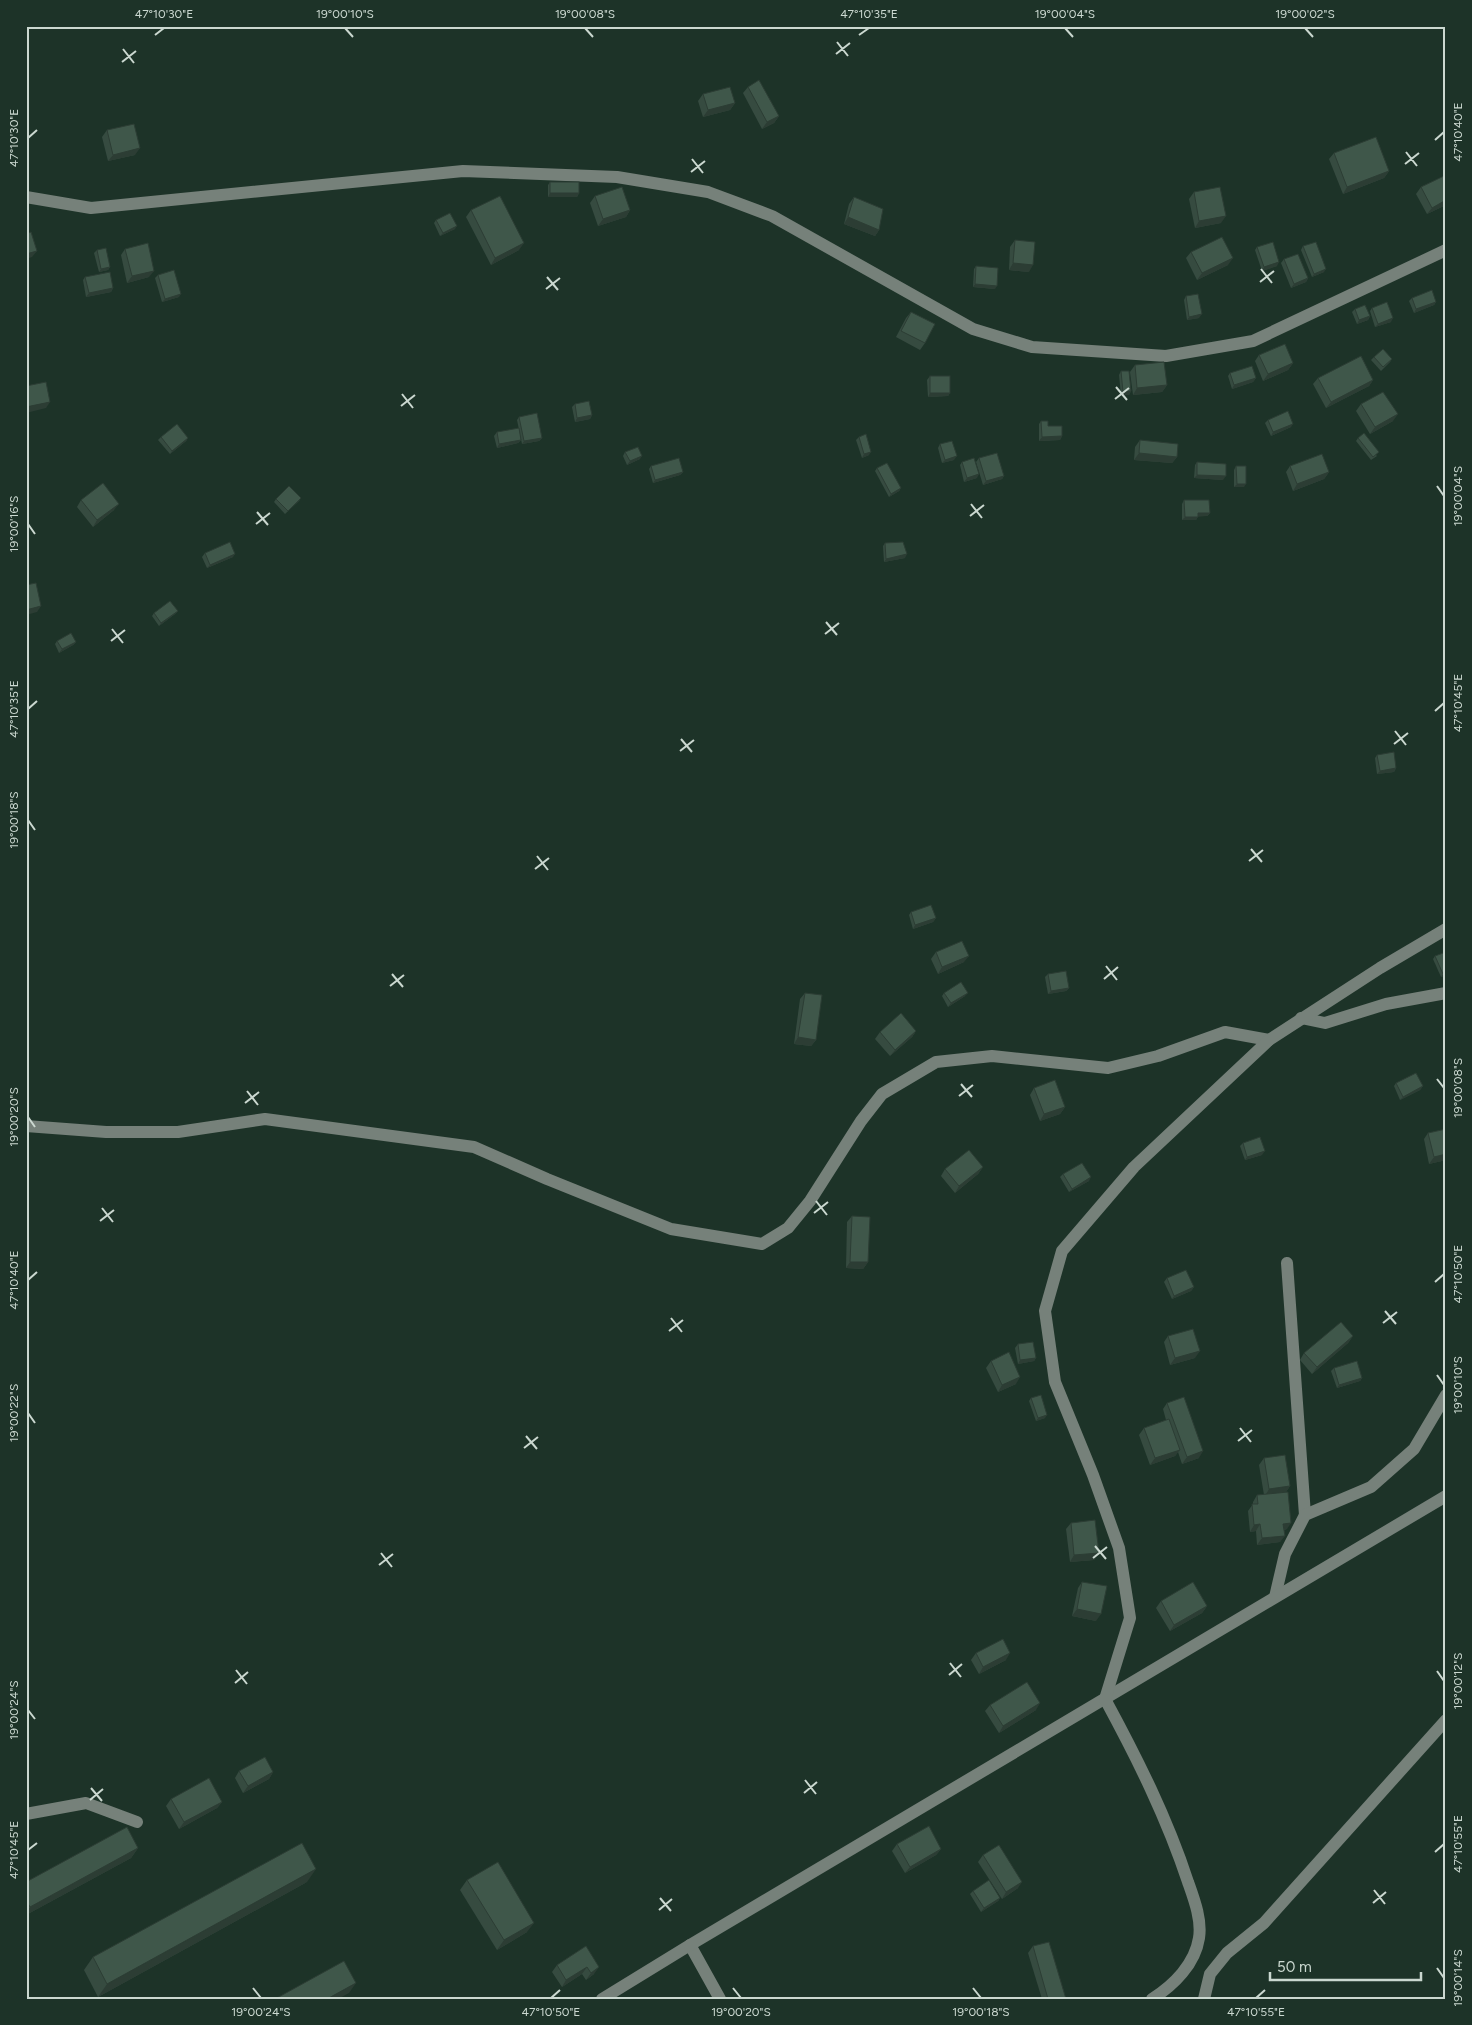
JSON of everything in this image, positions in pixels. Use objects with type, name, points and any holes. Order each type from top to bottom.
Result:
[{"type":"street","points":[[26,197],[92,208],[463,171],[617,177],[708,192],[772,216],[973,329],[1032,347],[1166,356],[1253,341],[1446,250]]},
{"type":"street","points":[[1152,1999],[1166,1990],[1191,1963],[1200,1937],[1197,1908],[1179,1856],[1144,1772],[1105,1698],[1130,1618],[1119,1548],[1093,1474],[1055,1382],[1046,1312],[1062,1250],[1134,1167],[1269,1040],[1301,1018],[1446,929]]},
{"type":"street","points":[[1301,1018],[1325,1023],[1386,1004],[1446,993]]},
{"type":"street","points":[[26,1126],[106,1132],[178,1132],[265,1119],[474,1147],[671,1229],[762,1244],[788,1228],[810,1201],[861,1121],[882,1094],[936,1062],[992,1056],[1108,1068],[1158,1056],[1225,1032],[1269,1040]]},
{"type":"street","points":[[1275,1597],[1285,1554],[1304,1515],[1287,1263]]},
{"type":"street","points":[[1304,1515],[1372,1487],[1414,1448],[1446,1394]]},
{"type":"street","points":[[602,1999],[1446,1496]]},
{"type":"street","points":[[1204,1999],[1210,1974],[1227,1953],[1264,1923],[1446,1720]]},
{"type":"street","points":[[26,1814],[86,1803],[137,1822]]},
{"type":"street","points":[[690,1945],[720,1999]]},
{"type":"street","points":[[1191,1963],[1210,1974]]},
{"type":"building","points":[[759,80],[779,116],[767,122],[748,87]]},
{"type":"building","points":[[730,87],[735,103],[708,110],[703,94]]},
{"type":"building","points":[[134,124],[140,148],[113,155],[107,130]]},
{"type":"building","points":[[1376,137],[1389,171],[1347,187],[1334,153]]},
{"type":"building","points":[[1446,175],[1446,200],[1432,208],[1421,187]]},
{"type":"building","points":[[550,182],[579,182],[579,193],[550,193]]},
{"type":"building","points":[[622,187],[630,210],[603,219],[595,196]]},
{"type":"building","points":[[1220,187],[1226,216],[1199,221],[1194,192]]},
{"type":"building","points":[[500,196],[524,243],[495,258],[471,210]]},
{"type":"building","points":[[854,197],[883,209],[879,230],[848,217]]},
{"type":"building","points":[[450,213],[457,226],[443,233],[436,220]]},
{"type":"building","points":[[31,232],[37,251],[26,254],[26,234]]},
{"type":"building","points":[[1222,237],[1233,258],[1202,273],[1191,252]]},
{"type":"building","points":[[1015,240],[1035,242],[1033,265],[1013,263]]},
{"type":"building","points":[[1273,242],[1279,262],[1264,267],[1257,247]]},
{"type":"building","points":[[1316,242],[1326,269],[1314,274],[1303,246]]},
{"type":"building","points":[[148,243],[154,271],[132,276],[125,249]]},
{"type":"building","points":[[106,248],[110,267],[101,269],[97,250]]},
{"type":"building","points":[[1298,254],[1308,278],[1294,284],[1284,259]]},
{"type":"building","points":[[976,266],[998,268],[997,286],[975,284]]},
{"type":"building","points":[[174,270],[181,294],[165,299],[158,275]]},
{"type":"building","points":[[110,272],[113,288],[89,293],[85,277]]},
{"type":"building","points":[[1432,290],[1436,302],[1416,309],[1412,298]]},
{"type":"building","points":[[1198,294],[1202,314],[1189,317],[1186,296]]},
{"type":"building","points":[[1387,302],[1393,318],[1378,324],[1372,308]]},
{"type":"building","points":[[1365,305],[1370,316],[1359,320],[1355,309]]},
{"type":"building","points":[[911,312],[935,324],[925,343],[901,331]]},
{"type":"building","points":[[1285,344],[1293,363],[1268,374],[1259,355]]},
{"type":"building","points":[[1383,349],[1392,359],[1383,367],[1374,357]]},
{"type":"building","points":[[1361,356],[1373,380],[1331,402],[1318,378]]},
{"type":"building","points":[[1164,362],[1167,385],[1137,388],[1135,365]]},
{"type":"building","points":[[1252,366],[1256,378],[1234,385],[1230,373]]},
{"type":"building","points":[[1121,371],[1129,371],[1131,391],[1123,392]]},
{"type":"building","points":[[930,376],[950,376],[950,393],[930,393]]},
{"type":"building","points":[[46,382],[50,402],[26,407],[26,386]]},
{"type":"building","points":[[1383,392],[1398,414],[1375,427],[1361,404]]},
{"type":"building","points":[[589,401],[592,415],[577,418],[575,404]]},
{"type":"building","points":[[1288,411],[1293,424],[1273,432],[1268,420]]},
{"type":"building","points":[[537,413],[542,438],[524,441],[519,417]]},
{"type":"building","points":[[1041,421],[1048,421],[1048,426],[1062,426],[1062,436],[1042,437]]},
{"type":"building","points":[[177,424],[188,438],[172,451],[161,437]]},
{"type":"building","points":[[519,428],[521,440],[499,444],[497,432]]},
{"type":"building","points":[[1364,433],[1379,452],[1373,457],[1358,438]]},
{"type":"building","points":[[866,434],[871,452],[864,454],[859,437]]},
{"type":"building","points":[[1140,440],[1178,444],[1177,457],[1139,453]]},
{"type":"building","points":[[952,441],[957,456],[945,460],[940,444]]},
{"type":"building","points":[[638,447],[642,456],[630,461],[625,452]]},
{"type":"building","points":[[997,453],[1004,476],[986,481],[979,458]]},
{"type":"building","points":[[1322,454],[1329,472],[1297,484],[1290,466]]},
{"type":"building","points":[[679,458],[683,472],[655,480],[651,466]]},
{"type":"building","points":[[974,458],[979,474],[967,478],[962,462]]},
{"type":"building","points":[[1197,462],[1226,464],[1226,476],[1197,475]]},
{"type":"building","points":[[887,463],[901,488],[891,494],[877,468]]},
{"type":"building","points":[[1236,466],[1246,466],[1246,484],[1237,484]]},
{"type":"building","points":[[103,483],[119,504],[97,520],[81,500]]},
{"type":"building","points":[[289,486],[301,498],[288,511],[276,499]]},
{"type":"building","points":[[1184,500],[1209,500],[1210,513],[1198,513],[1198,517],[1185,517]]},
{"type":"building","points":[[230,542],[235,554],[210,565],[205,553]]},
{"type":"building","points":[[903,542],[907,554],[886,559],[885,543]]},
{"type":"building","points":[[36,583],[41,606],[26,610],[26,585]]},
{"type":"building","points":[[170,601],[178,611],[161,623],[154,613]]},
{"type":"building","points":[[71,633],[76,642],[62,649],[57,641]]},
{"type":"building","points":[[1394,752],[1396,768],[1380,771],[1377,755]]},
{"type":"building","points":[[931,905],[936,918],[915,925],[911,912]]},
{"type":"building","points":[[962,941],[969,956],[942,967],[936,952]]},
{"type":"building","points":[[1446,952],[1446,972],[1443,974],[1435,956]]},
{"type":"building","points":[[1066,971],[1069,988],[1051,991],[1048,974]]},
{"type":"building","points":[[961,982],[968,993],[951,1003],[944,993]]},
{"type":"building","points":[[805,993],[822,995],[816,1040],[798,1037]]},
{"type":"building","points":[[901,1013],[916,1031],[895,1050],[880,1032]]},
{"type":"building","points":[[1416,1073],[1423,1086],[1403,1097],[1396,1083]]},
{"type":"building","points":[[1055,1080],[1065,1107],[1044,1114],[1034,1088]]},
{"type":"building","points":[[1446,1129],[1446,1154],[1434,1157],[1428,1133]]},
{"type":"building","points":[[1260,1137],[1265,1151],[1247,1157],[1243,1143]]},
{"type":"building","points":[[969,1150],[983,1167],[959,1186],[945,1169]]},
{"type":"building","points":[[1082,1163],[1091,1177],[1072,1189],[1063,1174]]},
{"type":"building","points":[[852,1216],[870,1217],[868,1262],[850,1262]]},
{"type":"building","points":[[1186,1270],[1194,1287],[1174,1296],[1167,1278]]},
{"type":"building","points":[[1341,1322],[1353,1336],[1317,1367],[1304,1353]]},
{"type":"building","points":[[1193,1329],[1200,1351],[1175,1358],[1168,1336]]},
{"type":"building","points":[[1033,1342],[1036,1358],[1020,1360],[1018,1344]]},
{"type":"building","points":[[1009,1352],[1020,1377],[1002,1385],[991,1361]]},
{"type":"building","points":[[1357,1361],[1362,1378],[1339,1385],[1334,1368]]},
{"type":"building","points":[[1041,1395],[1047,1415],[1038,1418],[1031,1398]]},
{"type":"building","points":[[1184,1397],[1203,1451],[1187,1457],[1167,1403]]},
{"type":"building","points":[[1169,1419],[1180,1450],[1155,1458],[1144,1428]]},
{"type":"building","points":[[1285,1455],[1290,1486],[1269,1489],[1264,1458]]},
{"type":"building","points":[[1288,1492],[1291,1523],[1283,1524],[1285,1536],[1262,1538],[1260,1524],[1254,1525],[1252,1504],[1258,1504],[1257,1495]]},
{"type":"building","points":[[1095,1520],[1099,1553],[1074,1555],[1071,1523]]},
{"type":"building","points":[[1082,1582],[1107,1586],[1101,1614],[1077,1609]]},
{"type":"building","points":[[1193,1582],[1207,1606],[1174,1625],[1161,1601]]},
{"type":"building","points":[[1003,1639],[1010,1653],[983,1667],[976,1653]]},
{"type":"building","points":[[1027,1682],[1040,1703],[1003,1726],[990,1705]]},
{"type":"building","points":[[265,1757],[273,1772],[248,1786],[239,1771]]},
{"type":"building","points":[[209,1778],[222,1802],[184,1822],[171,1799]]},
{"type":"building","points":[[929,1826],[941,1849],[910,1867],[897,1844]]},
{"type":"building","points":[[127,1827],[138,1848],[30,1907],[26,1900],[26,1882]]},
{"type":"building","points":[[302,1843],[316,1869],[107,1984],[93,1957]]},
{"type":"building","points":[[999,1845],[1022,1882],[1006,1892],[983,1855]]},
{"type":"building","points":[[498,1862],[534,1923],[504,1940],[467,1880]]},
{"type":"building","points":[[989,1880],[1000,1898],[984,1908],[973,1891]]},
{"type":"building","points":[[1049,1942],[1066,1999],[1048,1999],[1033,1946]]},
{"type":"building","points":[[586,1946],[599,1967],[591,1973],[587,1967],[566,1980],[557,1965]]},
{"type":"building","points":[[344,1961],[356,1983],[327,1999],[275,1999]]}]
